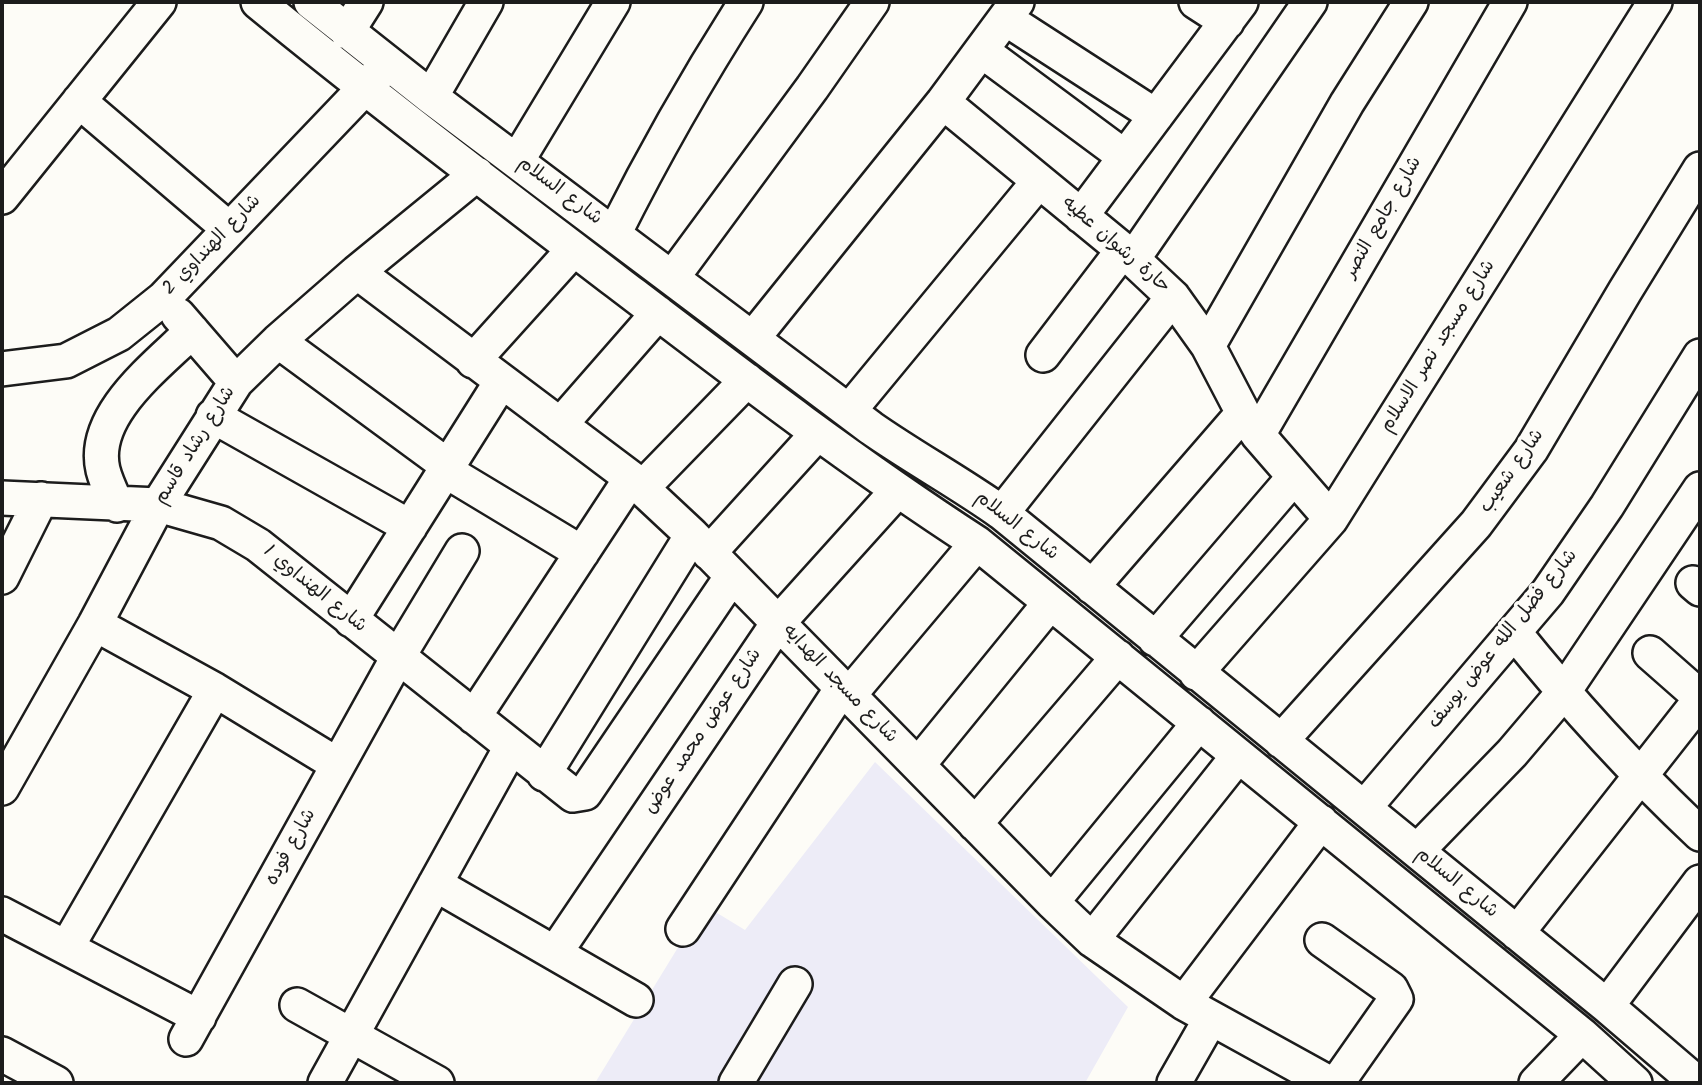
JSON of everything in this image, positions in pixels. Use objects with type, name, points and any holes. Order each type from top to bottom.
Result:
[{"type":"street","points":[[2,197],[159,2]]},
{"type":"street","name":"شارع السلام","points":[[258,2],[364,89],[817,434],[977,543],[1582,1035],[1635,1083]]},
{"type":"street","name":"شارع السلام","points":[[311,2],[431,97],[849,411],[894,444],[962,484],[1002,513],[1607,1006],[1697,1083]]},
{"type":"street","points":[[347,32],[366,2]]},
{"type":"street","points":[[431,97],[486,2]]},
{"type":"street","points":[[517,161],[613,2]]},
{"type":"street","points":[[614,233],[695,82],[746,2]]},
{"type":"street","points":[[672,278],[872,2]]},
{"type":"street","points":[[1082,216],[1234,12],[1196,2]]},
{"type":"street","points":[[1043,355],[1128,255],[1310,2]]},
{"type":"street","points":[[1208,346],[1347,103],[1410,2]]},
{"type":"street","name":"شارع جامع النصر","points":[[1092,587],[1250,424],[1510,2]]},
{"type":"street","name":"شارع مسجد نصر الاسلام","points":[[1196,673],[1331,519],[1655,2]]},
{"type":"street","points":[[753,338],[943,102],[1011,10],[1156,116]]},
{"type":"street","points":[[982,51],[1125,157]]},
{"type":"street","name":"شارع الهنداوي 2","points":[[2,369],[66,361],[119,334],[163,298],[388,64]]},
{"type":"street","points":[[79,101],[229,229]]},
{"type":"street","name":"حارة رشوان عطيه","points":[[943,102],[1128,255],[1173,297],[1208,346],[1250,424],[1331,519]]},
{"type":"street","name":"شارع شعيب","points":[[1281,741],[1476,524],[1515,471],[1538,438],[1631,279],[1700,169]]},
{"type":"street","name":"شارع رشاد قاسم","points":[[7,768],[95,624],[158,505],[236,382],[357,272],[477,174]]},
{"type":"street","points":[[849,411],[1039,181]]},
{"type":"street","points":[[473,361],[574,249]]},
{"type":"street","name":"شارع مسجد الهدايه","points":[[357,272],[637,483],[701,544],[1092,940],[1197,1010],[1329,1083]]},
{"type":"street","points":[[1002,513],[1173,297]]},
{"type":"street","points":[[163,298],[236,382]]},
{"type":"street","points":[[560,425],[658,313]]},
{"type":"street","points":[[117,505],[103,469],[102,444],[108,421],[122,401],[192,331]]},
{"type":"street","points":[[278,341],[447,468],[582,552]]},
{"type":"street","name":"شارع فضل الله عوض يوسف","points":[[1364,808],[1514,632],[1578,550],[1700,356]]},
{"type":"street","points":[[474,718],[582,552],[637,483],[747,380]]},
{"type":"street","points":[[351,620],[501,382]]},
{"type":"street","points":[[213,416],[410,527]]},
{"type":"street","points":[[544,774],[701,544],[817,434]]},
{"type":"street","points":[[1155,639],[1294,477]]},
{"type":"street","points":[[1417,851],[1512,753],[1563,693],[1700,489]]},
{"type":"street","name":"شارع عوض محمد عوض","points":[[555,953],[778,623],[897,491]]},
{"type":"street","name":"شارع الهنداوي 1","points":[[2,498],[158,505],[221,523],[258,545],[567,792],[579,795],[589,788],[732,576]]},
{"type":"street","points":[[2,577],[41,499]]},
{"type":"street","points":[[682,929],[845,691],[977,543]]},
{"type":"street","name":"شارع فوده","points":[[67,947],[193,1028],[398,656],[463,551]]},
{"type":"street","points":[[918,765],[1050,603]]},
{"type":"street","points":[[95,624],[215,690],[338,765]]},
{"type":"street","points":[[1514,632],[1563,693],[1640,777],[1700,834]]},
{"type":"street","points":[[1517,933],[1700,699],[1650,653]]},
{"type":"street","points":[[975,824],[1118,657]]},
{"type":"street","points":[[2,914],[67,947],[215,690]]},
{"type":"street","points":[[1052,902],[1199,723]]},
{"type":"street","points":[[325,1083],[511,747]]},
{"type":"street","points":[[1092,940],[1238,756]]},
{"type":"street","points":[[1174,1083],[1197,1010],[1321,822]]},
{"type":"street","points":[[435,884],[636,1000]]},
{"type":"street","points":[[1607,1006],[1696,896]]},
{"type":"street","points":[[1322,940],[1391,989],[1396,999],[1337,1083]]},
{"type":"street","points":[[736,1083],[795,984]]},
{"type":"street","points":[[297,1005],[437,1083]]},
{"type":"street","points":[[1536,1083],[1582,1035]]},
{"type":"street","points":[[2,1054],[56,1083]]},
{"type":"shaded area","points":[[875,762],[1128,1007],[1085,1083],[595,1083],[704,905],[745,930]]}]
